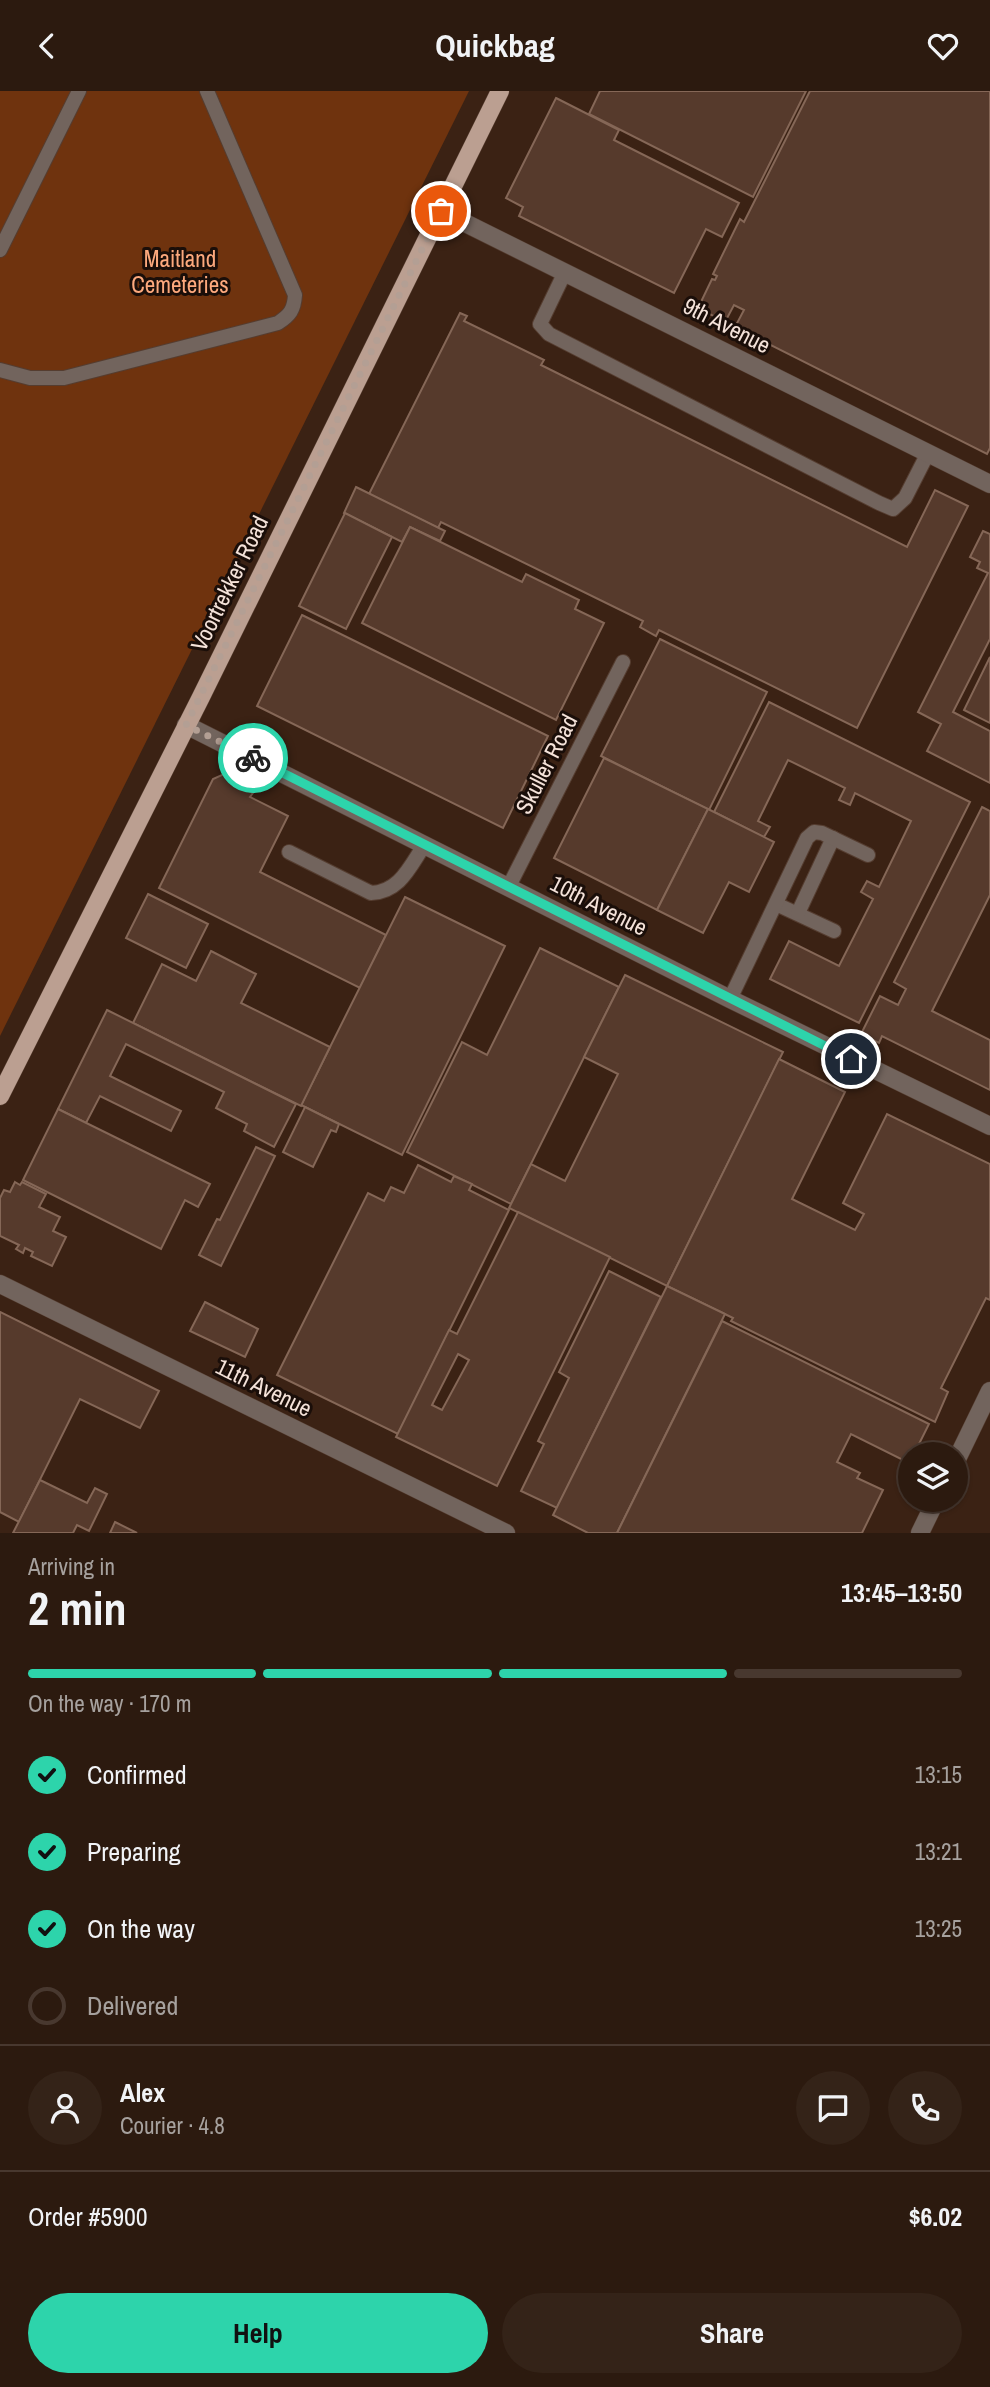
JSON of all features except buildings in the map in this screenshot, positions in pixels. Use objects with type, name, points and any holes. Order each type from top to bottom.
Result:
[{"type":"main road","name":"Voortrekker Road","points":[[0,1096],[500,91]]},
{"type":"street","name":"9th Avenue","points":[[441,211],[990,484]]},
{"type":"street","name":"10th Avenue","points":[[186,725],[730,999],[990,1126]]},
{"type":"street","name":"11th Avenue","points":[[0,1284],[506,1533]]},
{"type":"street","points":[[965,1442],[990,1391]]},
{"type":"street","points":[[920,1533],[930,1512]]},
{"type":"lane","points":[[0,250],[79,91]]},
{"type":"lane","points":[[0,370],[30,378],[64,378],[278,323],[289,316],[294,307],[295,295],[207,91]]},
{"type":"lane","points":[[565,272],[540,324],[549,334],[867,497],[892,509],[905,498],[928,453]]},
{"type":"lane","name":"Skuller Road","points":[[509,886],[623,662]]},
{"type":"lane","points":[[730,999],[807,838],[814,832],[868,855]]},
{"type":"lane","points":[[797,913],[833,838]]},
{"type":"lane","points":[[289,852],[371,893],[386,893],[398,883],[425,844]]},
{"type":"lane","points":[[776,904],[834,931]]},
{"type":"green space","name":"Maitland Cemeteries","points":[[0,91],[469,91],[0,1036]]},
{"type":"way so far","points":[[253,758],[186,725],[441,211]]},
{"type":"route","points":[[253,758],[851,1059]]}]
